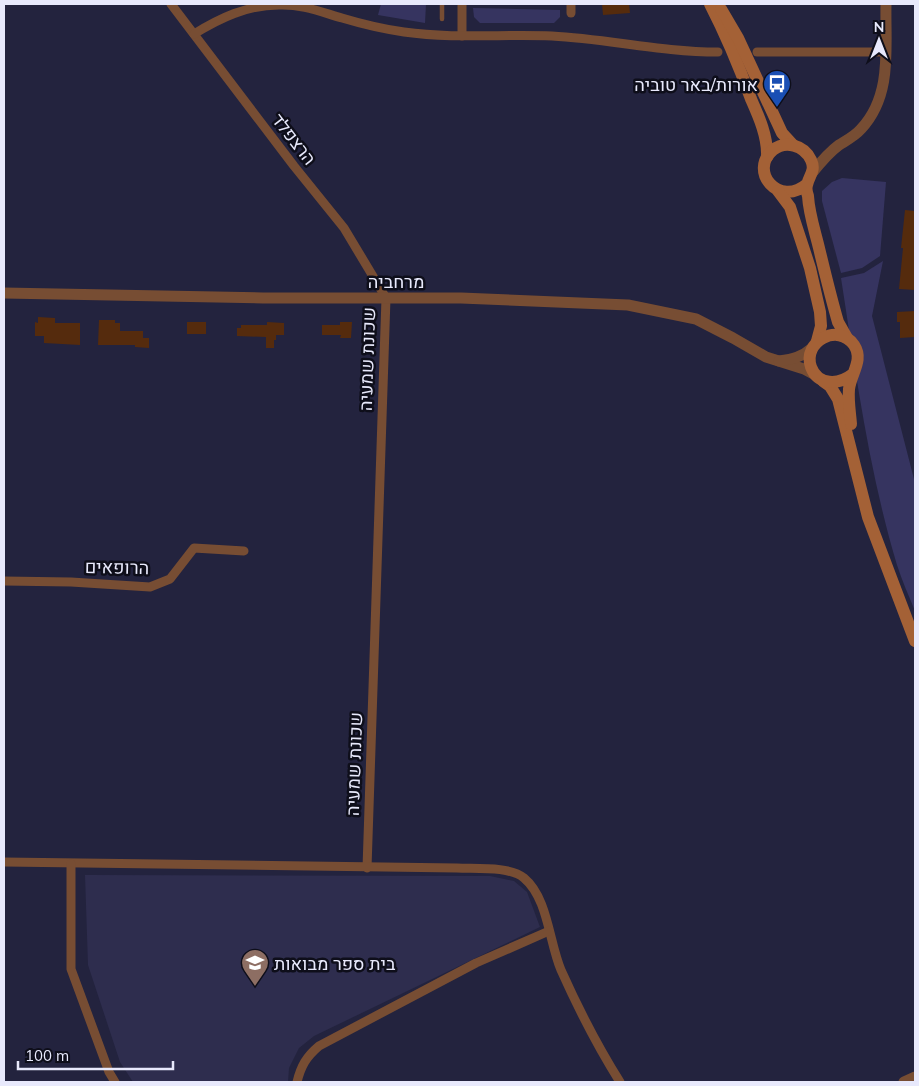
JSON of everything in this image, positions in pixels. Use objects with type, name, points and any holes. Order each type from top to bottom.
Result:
[{"type":"main road","points":[[710,4],[730,43],[761,124],[767,149],[767,158]]},
{"type":"main road","points":[[718,4],[738,38],[782,133],[811,161],[809,179],[812,222],[841,330],[857,351],[857,367],[849,388],[855,464]]},
{"type":"main road","points":[[799,148],[785,145],[778,147],[767,158],[764,165],[764,173],[771,186],[778,191],[790,207],[810,268],[820,312],[821,326],[810,355],[812,370],[830,386],[838,400],[868,518],[915,641]]},
{"type":"main road","points":[[778,191],[785,193],[801,190],[809,179]]},
{"type":"main road","points":[[815,344],[831,335],[847,338]]},
{"type":"main road","points":[[820,378],[831,383],[846,380],[853,374]]},
{"type":"street","name":"הרצפלד","points":[[171,4],[294,166],[344,228],[386,298]]},
{"type":"street","points":[[462,4],[462,36]]},
{"type":"street","points":[[809,179],[827,155],[860,130],[877,107],[884,84],[886,4]]},
{"type":"street","points":[[194,34],[224,17],[244,10],[262,5],[292,5],[375,27],[423,35],[551,36],[657,49],[718,52]]},
{"type":"street","points":[[757,52],[885,52]]},
{"type":"street","points":[[799,148],[814,153],[839,146]]},
{"type":"street","name":"מרחביה","points":[[4,293],[471,299],[628,305],[696,319],[775,361],[804,370],[820,378]]},
{"type":"street","name":"שכונת שמעיה","points":[[367,868],[386,298]]},
{"type":"street","points":[[775,361],[797,358],[804,355],[815,344]]},
{"type":"street","name":"הרופאים","points":[[4,582],[71,582],[150,587],[170,579],[194,548],[244,551]]},
{"type":"street","points":[[4,862],[457,868],[513,872],[524,877],[533,888],[541,903],[560,968],[620,1082]]},
{"type":"street","points":[[71,864],[71,969],[109,1072],[115,1082]]},
{"type":"street","points":[[297,1082],[301,1067],[307,1056],[319,1046],[476,963],[549,931]]},
{"type":"street","points":[[904,1082],[915,1077]]},
{"type":"lane","points":[[442,4],[442,19]]},
{"type":"shaded area","points":[[381,4],[426,4],[425,23],[378,15]]},
{"type":"shaded area","points":[[473,8],[560,10],[560,17],[554,23],[480,23],[474,17]]},
{"type":"shaded area","points":[[842,178],[886,182],[880,256],[862,268],[841,273],[822,201],[822,191],[832,182]]},
{"type":"shaded area","points":[[883,261],[872,316],[915,483],[915,611],[897,565],[871,459],[841,278],[864,273]]},
{"type":"shaded area","name":"בית ספר מבואות","points":[[85,875],[490,876],[514,881],[527,892],[540,927],[314,1036],[299,1048],[289,1068],[288,1082],[133,1082],[120,1062],[88,965]]},
{"type":"building","points":[[602,4],[629,4],[630,13],[603,15]]},
{"type":"building","points":[[905,210],[915,211],[915,290],[899,289]]},
{"type":"building","points":[[915,311],[915,337],[900,338],[900,322],[897,322],[897,312]]},
{"type":"building","points":[[38,317],[55,318],[55,323],[80,323],[80,345],[44,343],[44,336],[35,336],[35,322],[38,323]]},
{"type":"building","points":[[99,320],[115,320],[115,323],[120,323],[120,331],[143,331],[143,338],[149,338],[149,348],[135,347],[135,345],[98,345]]},
{"type":"building","points":[[187,322],[206,322],[206,334],[187,334]]},
{"type":"building","points":[[267,322],[284,323],[284,335],[276,335],[274,348],[266,348],[266,337],[237,336],[237,328],[241,328],[241,325],[267,325]]},
{"type":"building","points":[[340,322],[352,322],[351,338],[340,338],[341,335],[322,335],[322,325],[340,325]]},
{"type":"place","name":"אורות/באר טוביה","points":[[777,108]]},
{"type":"place","name":"בית ספר מבואות","points":[[255,987]]}]
